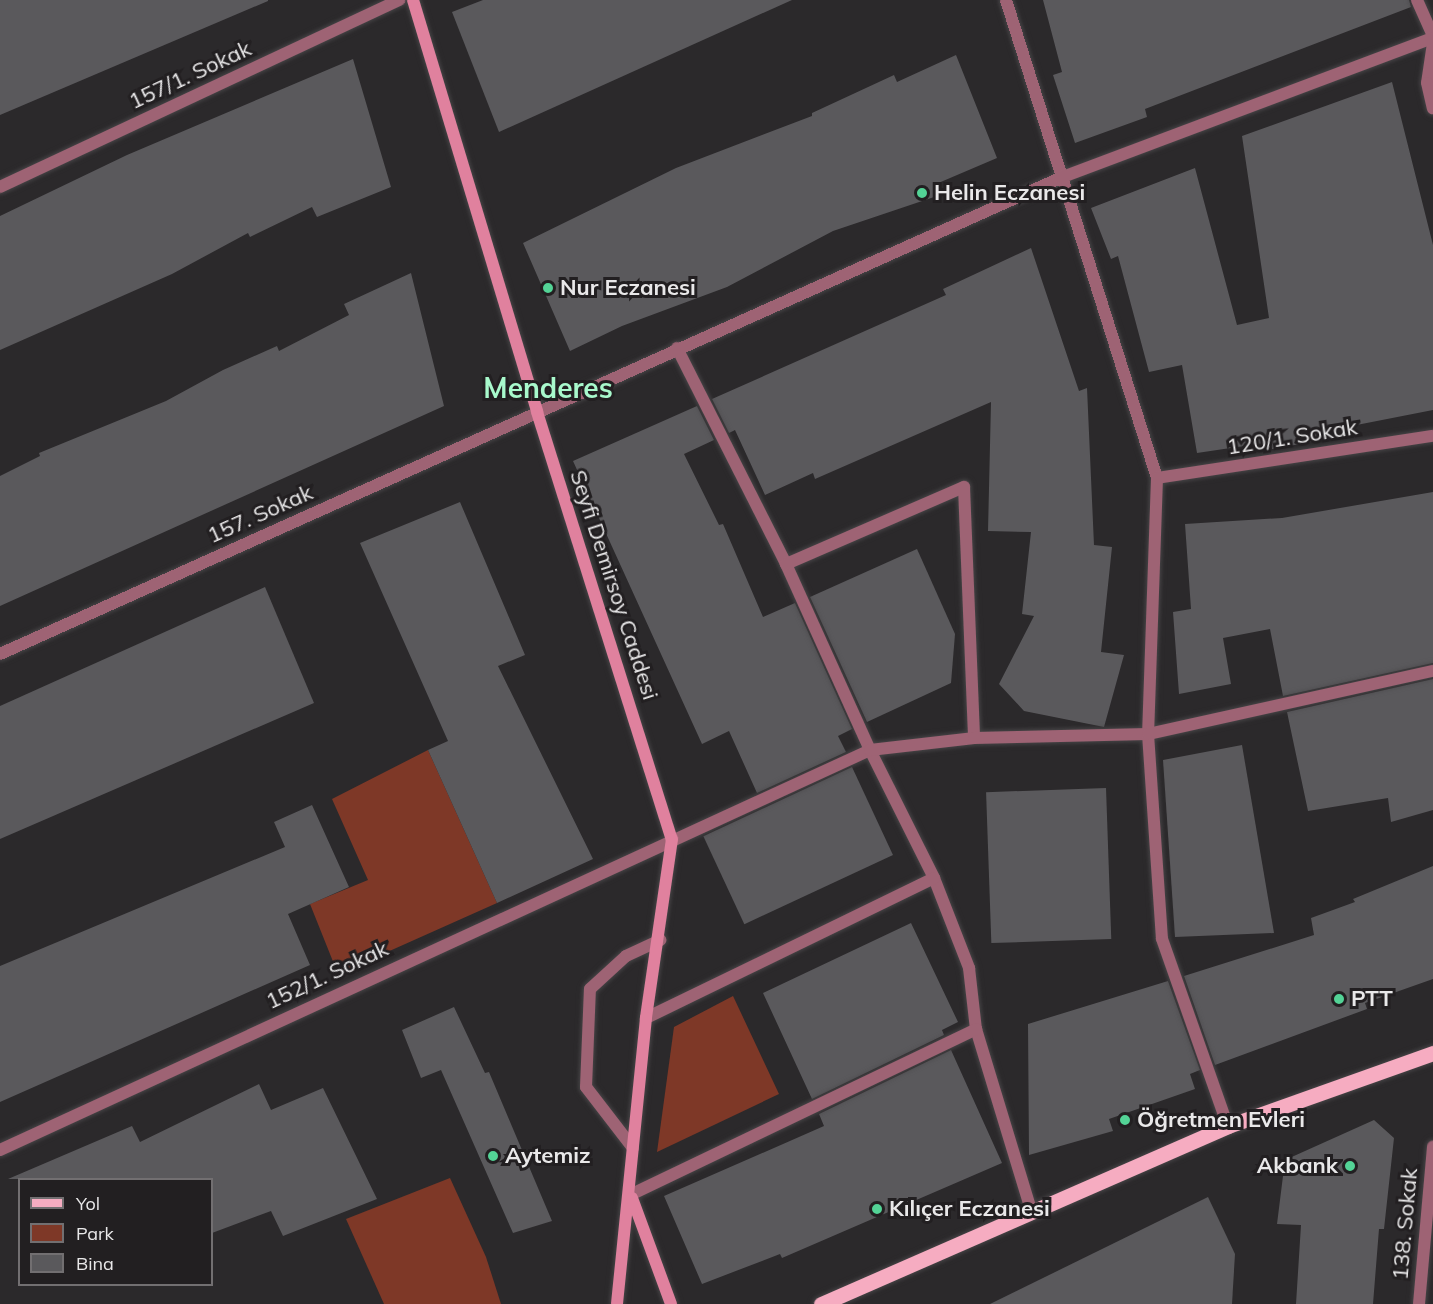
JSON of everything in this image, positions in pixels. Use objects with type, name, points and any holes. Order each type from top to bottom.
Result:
[{"type":"main road","name":"Seyfi Demirsoy Caddesi","points":[[413,0],[537,412],[672,839],[660,940],[646,1018],[630,1195],[617,1304]]},
{"type":"main road","points":[[821,1304],[1031,1210],[1228,1126],[1433,1053]]},
{"type":"main road","name":"Seyfi Demirsoy Caddesi","points":[[630,1195],[671,1304]]},
{"type":"street","name":"157/1. Sokak","points":[[0,187],[399,0]]},
{"type":"street","points":[[1006,0],[1060,178],[1157,478],[1148,734],[1162,939],[1228,1126]]},
{"type":"street","points":[[1417,0],[1433,37]]},
{"type":"street","name":"157. Sokak","points":[[0,654],[677,348],[1060,178],[1433,37]]},
{"type":"street","points":[[1433,43],[1426,83],[1433,108]]},
{"type":"street","points":[[677,348],[786,564],[870,750],[934,878],[969,968],[976,1029],[1031,1210]]},
{"type":"street","name":"120/1. Sokak","points":[[1157,478],[1433,436]]},
{"type":"street","points":[[786,564],[964,487],[974,738]]},
{"type":"street","name":"152/1. Sokak","points":[[0,1150],[672,839],[870,750],[974,738],[1148,734],[1433,671]]},
{"type":"street","points":[[646,1018],[934,878]]},
{"type":"street","points":[[633,1148],[586,1087],[590,989],[626,956],[660,940]]},
{"type":"street","points":[[630,1195],[976,1029]]},
{"type":"street","name":"138. Sokak","points":[[1419,1304],[1433,1147]]},
{"type":"green space","points":[[428,750],[497,903],[338,974],[310,904],[368,880],[332,799]]},
{"type":"green space","points":[[733,996],[779,1094],[657,1152],[674,1027]]},
{"type":"green space","points":[[450,1178],[486,1257],[501,1304],[384,1304],[346,1219]]},
{"type":"building","points":[[0,0],[268,0],[268,1],[0,115]]},
{"type":"building","points":[[483,0],[792,0],[499,132],[452,12]]},
{"type":"building","points":[[1043,0],[1409,0],[1411,7],[1145,109],[1147,117],[1075,143],[1053,75],[1062,72]]},
{"type":"building","points":[[956,55],[997,158],[936,184],[940,195],[833,231],[727,287],[622,326],[570,351],[523,243],[676,168],[812,116],[812,113],[894,75],[897,82]]},
{"type":"building","points":[[353,59],[391,187],[317,217],[312,207],[250,237],[248,233],[172,274],[0,350],[0,216],[127,155]]},
{"type":"building","points":[[1392,82],[1433,245],[1433,410],[1326,431],[1328,439],[1272,449],[1271,442],[1197,453],[1182,365],[1149,372],[1118,256],[1111,259],[1091,208],[1195,168],[1237,325],[1269,318],[1242,136]]},
{"type":"building","points":[[1031,248],[1079,391],[1087,388],[1094,545],[1112,547],[1101,652],[1124,655],[1104,727],[1024,711],[999,684],[1034,616],[1022,614],[1031,532],[988,531],[991,402],[815,479],[813,473],[765,495],[735,430],[729,433],[712,399],[946,295],[943,289]]},
{"type":"building","points":[[411,273],[444,406],[0,606],[0,476],[40,456],[39,453],[166,401],[223,370],[277,346],[279,351],[349,315],[344,304]]},
{"type":"building","points":[[697,406],[714,440],[684,454],[719,525],[723,524],[763,617],[795,603],[852,729],[838,736],[846,752],[757,793],[729,731],[702,744],[573,461]]},
{"type":"building","points":[[1433,492],[1433,663],[1283,696],[1270,629],[1223,638],[1231,684],[1179,694],[1173,612],[1191,609],[1185,524],[1282,518]]},
{"type":"building","points":[[460,502],[525,655],[498,666],[593,859],[497,903],[428,750],[448,741],[360,543]]},
{"type":"building","points":[[917,549],[955,634],[951,683],[867,722],[810,597]]},
{"type":"building","points":[[265,587],[314,703],[0,839],[0,706]]},
{"type":"building","points":[[1433,679],[1433,810],[1391,822],[1388,798],[1308,811],[1287,712]]},
{"type":"building","points":[[1242,745],[1274,933],[1175,937],[1163,760]]},
{"type":"building","points":[[852,767],[893,855],[744,924],[703,836]]},
{"type":"building","points":[[1106,788],[1111,939],[991,943],[986,792]]},
{"type":"building","points":[[312,805],[349,887],[288,914],[310,965],[0,1102],[0,966],[285,847],[274,822]]},
{"type":"building","points":[[1433,866],[1433,979],[1365,1003],[1367,1009],[1215,1065],[1184,976],[1314,935],[1311,918],[1355,902],[1353,899]]},
{"type":"building","points":[[911,923],[958,1022],[942,1030],[944,1035],[812,1099],[763,993]]},
{"type":"building","points":[[1168,981],[1200,1070],[1190,1074],[1195,1089],[1109,1119],[1113,1131],[1029,1155],[1028,1024]]},
{"type":"building","points":[[454,1007],[485,1073],[489,1072],[552,1221],[513,1233],[441,1070],[421,1078],[402,1030]]},
{"type":"building","points":[[951,1050],[1002,1163],[782,1258],[780,1254],[702,1284],[664,1196],[824,1126],[819,1114]]},
{"type":"building","points":[[259,1084],[271,1110],[323,1088],[377,1199],[283,1236],[271,1211],[213,1233],[213,1178],[8,1179],[132,1126],[140,1142]]},
{"type":"building","points":[[1374,1120],[1394,1138],[1384,1229],[1379,1229],[1373,1304],[1296,1304],[1301,1225],[1277,1224],[1285,1160]]},
{"type":"building","points":[[1208,1197],[1235,1254],[1232,1304],[990,1304]]},
{"type":"place","name":"Helin Eczanesi","points":[[922,193]]},
{"type":"place","name":"Nur Eczanesi","points":[[548,288]]},
{"type":"place","name":"PTT","points":[[1339,999]]},
{"type":"place","name":"Öğretmen Evleri","points":[[1125,1120]]},
{"type":"place","name":"Aytemiz","points":[[493,1156]]},
{"type":"place","name":"Akbank","points":[[1350,1166]]},
{"type":"place","name":"Kılıçer Eczanesi","points":[[877,1209]]},
{"type":"district","name":"Menderes","points":[[548,388]]}]
